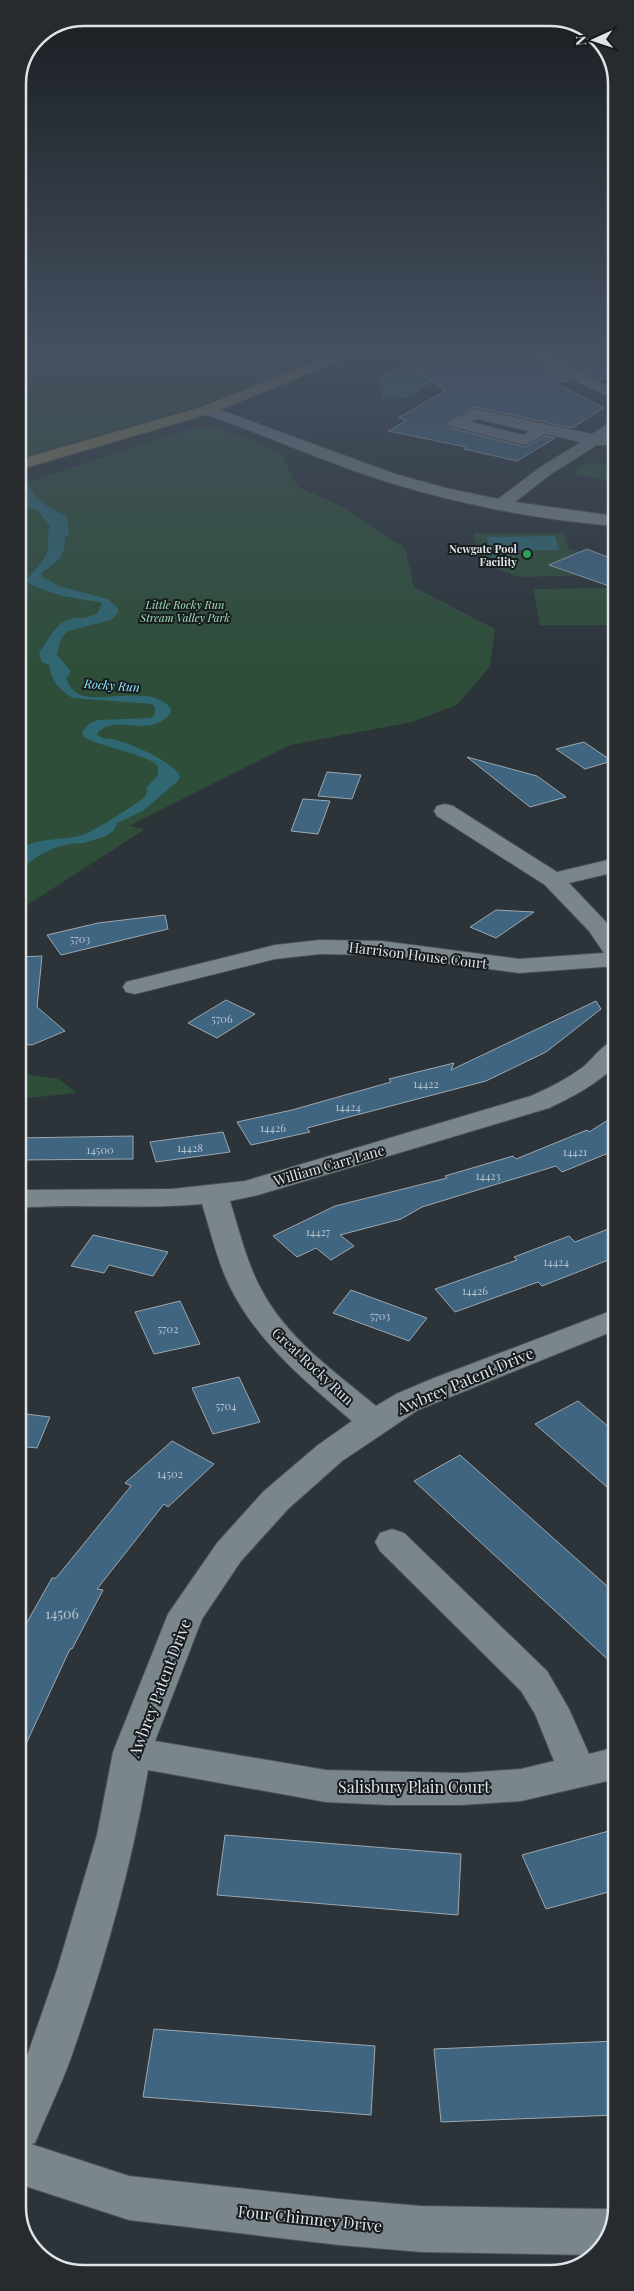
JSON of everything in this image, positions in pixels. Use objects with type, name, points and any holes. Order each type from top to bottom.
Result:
[{"type":"main road","points":[[26,462],[40,458]]},
{"type":"street","points":[[338,458],[390,477],[462,497],[501,505],[608,520]]},
{"type":"street","points":[[501,505],[545,471],[566,458]]},
{"type":"street","points":[[445,811],[553,880],[574,899],[608,942]]},
{"type":"street","points":[[553,880],[608,867]]},
{"type":"street","name":"Harrison House Court","points":[[135,986],[275,952],[320,947],[382,948],[519,966],[608,960]]},
{"type":"street","name":"William Carr Lane","points":[[26,1198],[48,1197],[169,1199],[214,1196],[248,1189],[540,1102],[580,1082],[599,1068],[608,1057]]},
{"type":"street","name":"Great Rocky Run","points":[[214,1196],[238,1272],[263,1318],[287,1346],[374,1422]]},
{"type":"street","name":"Awbrey Patent Drive","points":[[26,2112],[47,2064],[78,1970],[117,1835],[132,1752],[186,1614],[229,1552],[276,1500],[330,1453],[374,1422],[407,1402],[444,1386],[608,1322]]},
{"type":"street","points":[[392,1542],[534,1681],[551,1710],[578,1773]]},
{"type":"street","name":"Salisbury Plain Court","points":[[132,1752],[326,1786],[389,1789],[462,1789],[521,1785],[608,1765]]},
{"type":"street","name":"Four Chimney Drive","points":[[26,2164],[130,2198],[339,2222],[421,2229],[602,2232]]},
{"type":"green space","name":"Little Rocky Run Stream Valley Park","points":[[102,458],[283,458],[298,487],[343,507],[405,548],[414,587],[495,629],[490,667],[457,705],[412,722],[290,745],[129,826],[145,829],[26,906],[26,482]]},
{"type":"green space","points":[[595,463],[608,466],[608,481],[575,474],[573,471],[585,464]]},
{"type":"green space","name":"Newgate Pool Facility","points":[[473,533],[564,533],[569,549],[580,552],[572,556],[608,569],[608,576],[603,578],[596,575],[519,577],[480,562]]},
{"type":"green space","points":[[608,588],[608,625],[540,625],[533,589]]},
{"type":"green space","points":[[26,1074],[58,1079],[77,1093],[26,1098]]},
{"type":"water","name":"Rocky Run","points":[[26,476],[36,497],[47,506],[67,517],[69,534],[65,537],[62,555],[41,573],[41,576],[59,586],[108,599],[118,608],[118,613],[111,620],[68,631],[63,636],[57,655],[70,670],[70,674],[66,678],[69,685],[82,696],[136,695],[162,701],[171,709],[170,714],[161,721],[153,725],[144,726],[108,726],[99,731],[97,735],[129,744],[149,753],[168,764],[180,776],[179,780],[143,811],[117,823],[114,830],[106,836],[84,843],[54,848],[26,865],[26,845],[85,834],[146,796],[147,787],[158,775],[158,767],[154,763],[90,740],[83,736],[82,732],[90,723],[98,720],[151,718],[155,714],[155,708],[152,704],[73,698],[64,692],[54,680],[49,665],[42,662],[39,653],[61,623],[73,618],[84,618],[97,614],[102,604],[100,602],[54,593],[28,583],[27,579],[47,553],[48,546],[50,526],[36,509],[26,506]]},
{"type":"water","points":[[555,536],[559,550],[512,550],[514,557],[492,558],[487,537]]},
{"type":"building","points":[[503,458],[522,458],[517,461]]},
{"type":"building","points":[[587,549],[608,557],[608,586],[549,565]]},
{"type":"building","points":[[584,742],[608,758],[608,762],[585,769],[556,749]]},
{"type":"building","points":[[467,757],[537,776],[566,797],[530,807]]},
{"type":"building","points":[[327,772],[361,775],[352,799],[318,796]]},
{"type":"building","points":[[303,799],[330,801],[318,834],[291,831]]},
{"type":"building","points":[[496,910],[534,912],[496,938],[470,927]]},
{"type":"building","points":[[165,915],[168,929],[61,955],[47,935],[98,923]]},
{"type":"building","points":[[42,956],[37,1007],[65,1031],[32,1045],[26,1045],[26,957]]},
{"type":"building","points":[[226,1000],[255,1014],[217,1038],[188,1023]]},
{"type":"building","points":[[596,1001],[601,1009],[546,1052],[486,1081],[307,1128],[310,1132],[251,1145],[237,1122],[292,1110],[391,1082],[389,1079],[454,1063],[451,1070]]},
{"type":"building","points":[[608,1120],[608,1153],[562,1172],[556,1166],[422,1207],[401,1219],[340,1235],[354,1246],[331,1260],[316,1248],[297,1257],[273,1236],[335,1206],[447,1178],[445,1176],[513,1156],[516,1159],[587,1130],[589,1132]]},
{"type":"building","points":[[223,1132],[230,1152],[156,1162],[150,1142]]},
{"type":"building","points":[[133,1136],[133,1159],[26,1160],[26,1138]]},
{"type":"building","points":[[608,1229],[608,1260],[542,1286],[538,1282],[455,1312],[435,1289],[517,1260],[514,1257],[569,1236],[575,1242]]},
{"type":"building","points":[[93,1235],[168,1252],[153,1276],[109,1265],[104,1273],[71,1266]]},
{"type":"building","points":[[351,1290],[427,1318],[409,1341],[333,1313]]},
{"type":"building","points":[[180,1301],[200,1344],[154,1354],[135,1312]]},
{"type":"building","points":[[239,1377],[260,1422],[213,1434],[192,1388]]},
{"type":"building","points":[[578,1401],[608,1426],[608,1488],[535,1424]]},
{"type":"building","points":[[26,1414],[50,1417],[37,1448],[26,1447]]},
{"type":"building","points":[[172,1441],[214,1464],[168,1507],[164,1504],[97,1589],[103,1590],[72,1649],[70,1649],[26,1744],[26,1624],[52,1578],[56,1578],[131,1486],[125,1483]]},
{"type":"building","points":[[460,1455],[608,1587],[608,1660],[414,1481]]},
{"type":"building","points":[[608,1831],[608,1892],[546,1909],[522,1855]]},
{"type":"building","points":[[225,1835],[461,1854],[458,1915],[217,1895]]},
{"type":"building","points":[[154,2029],[375,2046],[371,2115],[143,2097]]},
{"type":"building","points":[[608,2041],[608,2115],[441,2122],[434,2049]]},
{"type":"place","name":"Newgate Pool Facility","points":[[527,554]]}]
